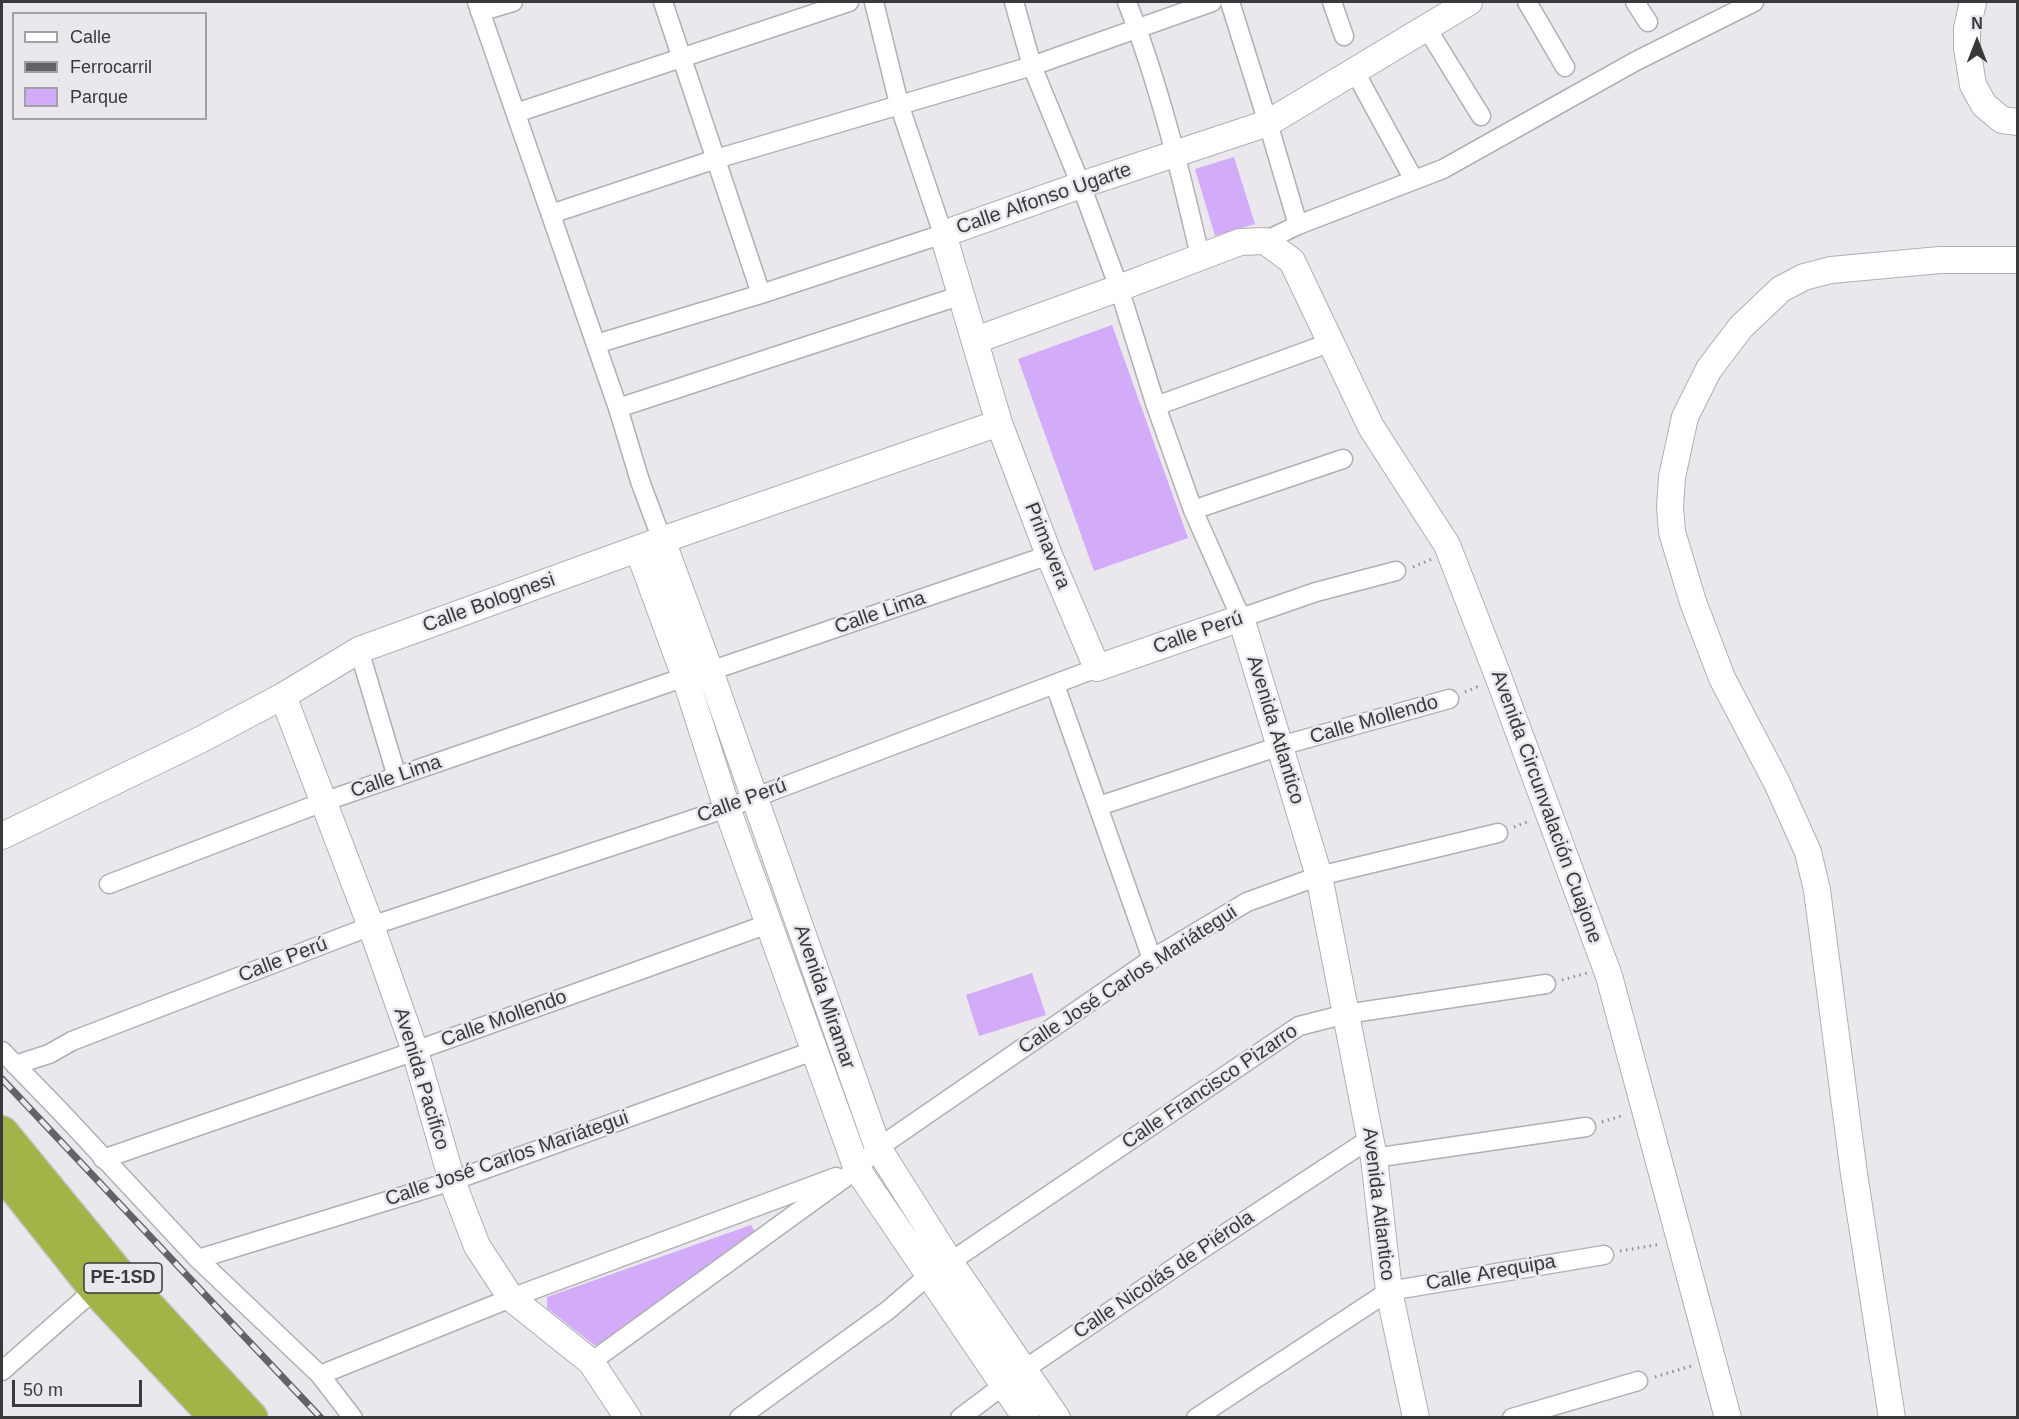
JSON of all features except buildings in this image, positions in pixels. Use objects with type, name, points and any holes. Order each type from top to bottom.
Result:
[{"type":"highway","name":"PE-1SD","points":[[4,1151],[212,1409],[251,1418]]},
{"type":"main road","name":"Calle Alfonso Ugarte","points":[[943,234],[1081,185],[1269,123],[1469,2]]},
{"type":"main road","points":[[1973,2],[1967,28],[1967,48],[1973,85],[1984,105],[2002,120],[2018,122]]},
{"type":"main road","name":"Primavera","points":[[943,234],[999,423],[1049,555],[1097,668]]},
{"type":"main road","points":[[976,340],[1240,242],[1265,241]]},
{"type":"main road","name":"Avenida Circunvalación Cuajone","points":[[1265,241],[1292,261],[1329,343],[1371,427],[1450,552],[1606,967],[1728,1418]]},
{"type":"main road","points":[[1892,1418],[1854,1174],[1817,890],[1811,862],[1777,783],[1722,678],[1694,602],[1671,532],[1672,477],[1685,417],[1709,369],[1741,327],[1781,289],[1804,277],[1831,270],[1940,260],[2018,260]]},
{"type":"main road","name":"Calle Bolognesi","points":[[2,836],[200,740],[283,696],[359,650],[662,540],[999,423]]},
{"type":"main road","name":"Avenida Miramar","points":[[662,540],[878,1148],[1004,1387],[1026,1418]]},
{"type":"main road","name":"Avenida Miramar","points":[[638,549],[685,677],[727,808],[857,1169],[1025,1369],[1058,1418]]},
{"type":"main road","name":"Calle Perú","points":[[1097,668],[1241,618]]},
{"type":"main road","name":"Avenida Atlantico","points":[[1241,618],[1318,876],[1372,1148],[1389,1291],[1416,1418]]},
{"type":"main road","name":"Avenida Pacifico","points":[[283,696],[371,927],[415,1051],[452,1181],[477,1246],[511,1298],[591,1362],[628,1418]]},
{"type":"street","points":[[513,2],[478,7],[662,540]]},
{"type":"street","points":[[663,2],[761,294]]},
{"type":"street","points":[[516,113],[849,2]]},
{"type":"street","points":[[874,2],[899,104],[943,234]]},
{"type":"street","name":"Avenida Atlantico","points":[[1014,2],[1032,66],[1081,185],[1119,288],[1156,406],[1193,510],[1241,618]]},
{"type":"street","points":[[1127,2],[1176,155],[1200,256]]},
{"type":"street","points":[[551,214],[716,159],[1032,66],[1212,2]]},
{"type":"street","points":[[1230,2],[1269,123],[1298,225]]},
{"type":"street","points":[[1332,2],[1344,36]]},
{"type":"street","points":[[1527,2],[1565,67]]},
{"type":"street","points":[[1635,2],[1648,22]]},
{"type":"street","points":[[1265,241],[1298,225],[1443,169],[1636,61],[1754,2]]},
{"type":"street","points":[[1426,27],[1481,116]]},
{"type":"street","points":[[1355,72],[1414,180]]},
{"type":"street","name":"Calle Alfonso Ugarte","points":[[596,344],[761,294],[943,234]]},
{"type":"street","points":[[618,408],[962,295]]},
{"type":"street","points":[[1156,406],[1329,343]]},
{"type":"street","points":[[1193,510],[1343,459]]},
{"type":"street","name":"Calle Lima","points":[[710,671],[1049,555]]},
{"type":"street","name":"Calle Perú","points":[[1241,618],[1316,592],[1396,571]]},
{"type":"street","points":[[359,650],[397,777]]},
{"type":"street","name":"Calle Perú","points":[[15,1065],[49,1054],[72,1041],[371,927],[727,808],[1097,668]]},
{"type":"street","name":"Calle Lima","points":[[109,884],[323,802],[685,677]]},
{"type":"street","points":[[1055,685],[1152,959]]},
{"type":"street","name":"Calle Mollendo","points":[[1099,806],[1280,746],[1449,699]]},
{"type":"street","name":"Calle José Carlos Mariátegui","points":[[591,1362],[857,1169],[878,1148],[1152,959],[1247,902],[1318,876],[1498,833]]},
{"type":"street","name":"Calle Mollendo","points":[[103,1159],[415,1051],[768,924]]},
{"type":"street","name":"Calle Francisco Pizarro","points":[[739,1418],[887,1311],[940,1268],[1299,1026],[1346,1014],[1546,984]]},
{"type":"street","points":[[2,1051],[198,1259],[320,1375],[353,1418]]},
{"type":"street","name":"Calle José Carlos Mariátegui","points":[[198,1259],[452,1181],[813,1051]]},
{"type":"street","name":"Calle Nicolás de Piérola","points":[[960,1418],[1025,1369],[1196,1253],[1372,1148],[1586,1127]]},
{"type":"street","points":[[320,1375],[511,1298],[857,1169]]},
{"type":"street","name":"Calle Arequipa","points":[[1196,1418],[1389,1291],[1604,1255]]},
{"type":"street","points":[[2,1371],[106,1280]]},
{"type":"street","points":[[1512,1418],[1638,1381]]},
{"type":"path","points":[[1396,571],[1403,561],[1408,560],[1413,567],[1432,558],[1439,567],[1443,566],[1442,555],[1450,552]]},
{"type":"path","name":"Calle Mollendo","points":[[1449,699],[1477,687],[1484,694],[1488,692],[1488,681],[1498,676]]},
{"type":"path","points":[[1498,833],[1527,822],[1532,832],[1536,830],[1537,817],[1549,813]]},
{"type":"path","points":[[1546,984],[1606,967]]},
{"type":"path","points":[[1586,1127],[1645,1109]]},
{"type":"path","points":[[1604,1255],[1679,1240]]},
{"type":"path","points":[[1638,1381],[1712,1360]]},
{"type":"green space","points":[[1234,157],[1255,224],[1215,236],[1195,169]]},
{"type":"green space","points":[[1112,325],[1188,538],[1094,571],[1018,359]]},
{"type":"green space","points":[[1032,973],[1046,1015],[979,1036],[966,995]]},
{"type":"green space","points":[[751,1225],[754,1230],[753,1237],[608,1344],[594,1345],[547,1308],[547,1297]]},
{"type":"railway","points":[[2,1079],[321,1418]]}]
